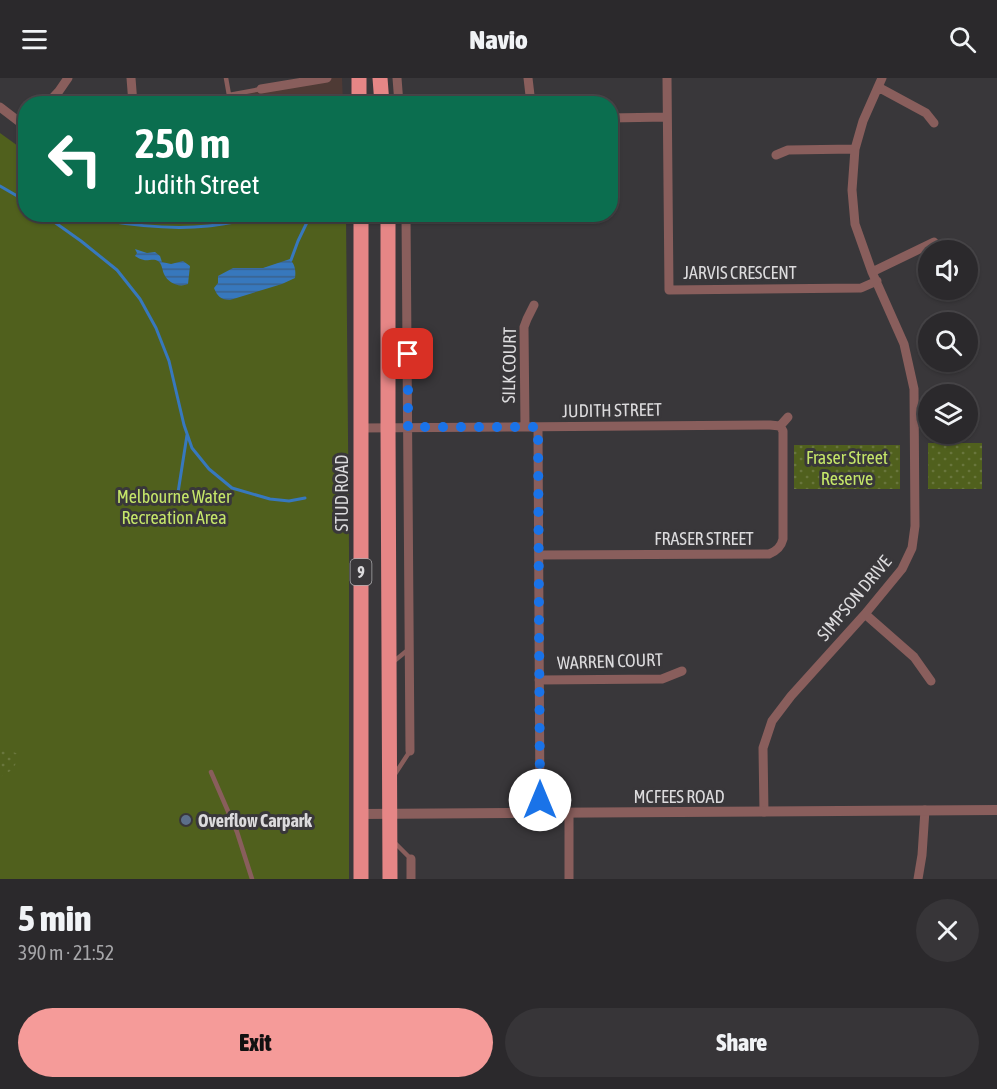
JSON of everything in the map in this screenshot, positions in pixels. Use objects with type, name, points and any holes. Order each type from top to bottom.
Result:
[{"type":"highway","points":[[359,78],[359,96]]},
{"type":"highway","points":[[380,78],[381,96]]},
{"type":"highway","name":"STUD ROAD","points":[[361,222],[362,879]]},
{"type":"highway","name":"9","points":[[388,222],[390,879]]},
{"type":"street","points":[[54,96],[68,78]]},
{"type":"street","points":[[131,78],[132,96]]},
{"type":"street","points":[[261,89],[327,78]]},
{"type":"street","points":[[397,78],[398,96]]},
{"type":"street","points":[[528,78],[530,96]]},
{"type":"street","name":"JARVIS CRESCENT","points":[[667,78],[669,290],[861,288],[877,281]]},
{"type":"street","points":[[880,82],[926,113],[934,123]]},
{"type":"street","name":"SIMPSON DRIVE","points":[[764,812],[763,748],[772,721],[791,696],[902,569],[912,548],[915,526],[914,389],[904,344],[872,272],[855,224],[852,190],[855,149],[863,121],[880,82]]},
{"type":"street","points":[[0,107],[18,121]]},
{"type":"street","points":[[618,118],[667,117]]},
{"type":"street","points":[[776,155],[788,150],[855,149]]},
{"type":"street","points":[[406,222],[410,751]]},
{"type":"street","points":[[872,272],[918,250]]},
{"type":"street","name":"SILK COURT","points":[[525,427],[524,327],[534,305]]},
{"type":"street","points":[[780,426],[788,417]]},
{"type":"street","name":"JUDITH STREET","points":[[361,428],[780,426]]},
{"type":"street","name":"FRASER STREET","points":[[539,555],[774,552],[782,544],[783,539],[783,431],[780,426]]},
{"type":"street","points":[[538,427],[540,813]]},
{"type":"street","points":[[865,614],[914,657],[931,681]]},
{"type":"street","name":"WARREN COURT","points":[[539,680],[662,679],[682,671]]},
{"type":"street","points":[[918,879],[925,810]]},
{"type":"street","name":"MCFEES ROAD","points":[[361,814],[997,810]]},
{"type":"street","points":[[568,813],[569,879]]},
{"type":"street","points":[[411,859],[411,879]]},
{"type":"lane","points":[[226,78],[228,95],[261,89]]},
{"type":"lane","points":[[389,666],[409,649]]},
{"type":"lane","points":[[390,781],[410,751]]},
{"type":"lane","points":[[211,772],[237,832],[252,879]]},
{"type":"lane","points":[[390,838],[411,859]]},
{"type":"shaded area","points":[[313,78],[342,78],[343,96],[232,96],[231,93]]},
{"type":"green space","name":"Melbourne Water Recreation Area","points":[[0,133],[18,146],[18,222],[346,222],[349,879],[0,879]]},
{"type":"green space","name":"Fraser Street Reserve","points":[[982,443],[982,489],[928,489],[928,444]]},
{"type":"green space","name":"Fraser Street Reserve","points":[[794,445],[900,445],[900,489],[794,489]]},
{"type":"green space","points":[[0,747],[21,755],[12,770],[0,777]]},
{"type":"water","points":[[135,249],[147,253],[155,252],[160,256],[162,262],[171,264],[183,261],[190,266],[188,284],[178,285],[171,282],[164,274],[159,262],[138,258],[135,256],[137,253]]},
{"type":"water","points":[[290,259],[295,268],[295,278],[282,284],[230,300],[216,293],[214,288],[218,283],[218,276],[233,268],[263,268]]},
{"type":"waterway","points":[[0,186],[18,196]]},
{"type":"waterway","points":[[54,222],[117,270],[140,299],[156,328],[169,361],[184,425],[192,448],[209,469],[232,488],[270,499],[289,501],[305,498]]},
{"type":"waterway","points":[[116,222],[160,227],[193,227],[234,222]]},
{"type":"waterway","points":[[291,260],[307,222]]},
{"type":"waterway","points":[[177,499],[187,435]]},
{"type":"place","name":"Overflow Carpark","points":[[186,820]]},
{"type":"route","points":[[408,354],[408,427],[538,427],[540,800]]}]
